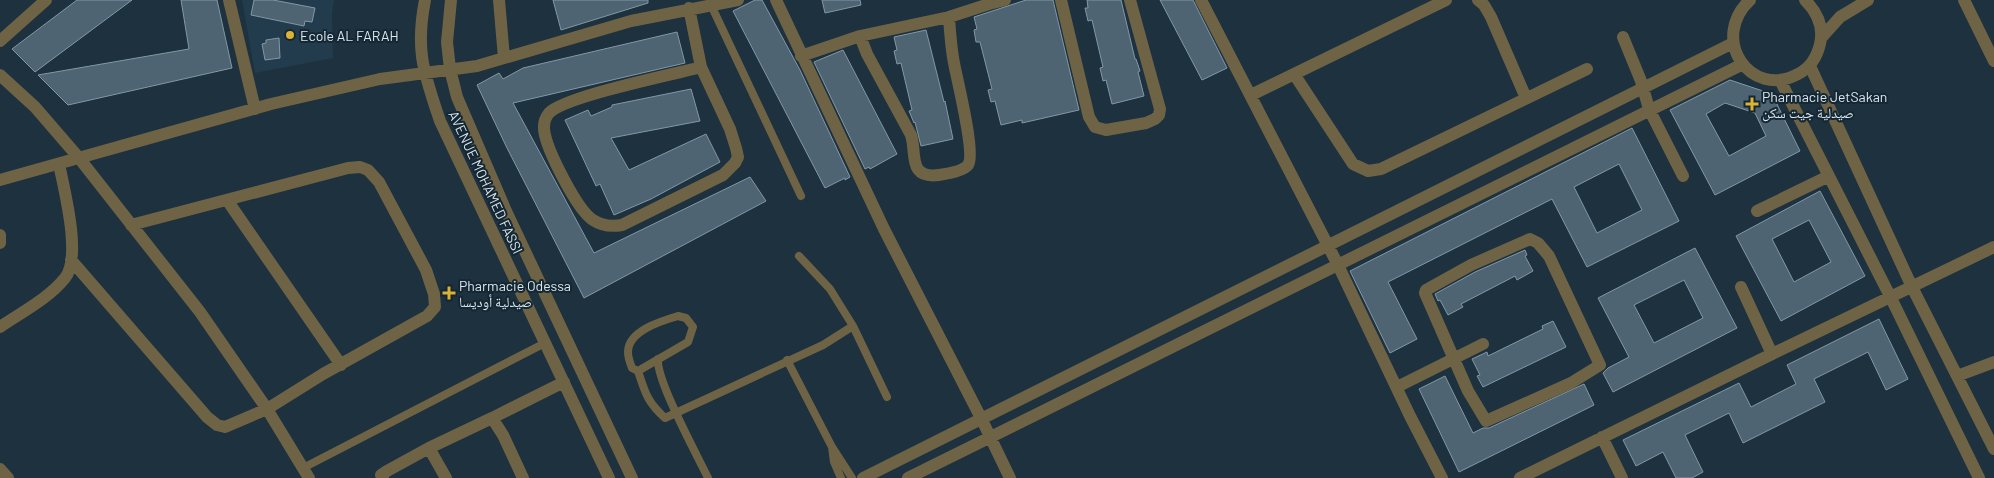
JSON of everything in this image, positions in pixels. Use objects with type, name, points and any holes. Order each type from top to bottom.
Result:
[{"type":"street","points":[[0,41],[46,0]]},
{"type":"street","points":[[229,0],[255,110]]},
{"type":"street","name":"AVENUE MOHAMED FASSI","points":[[425,0],[419,41],[424,72],[440,121],[609,478]]},
{"type":"street","name":"AVENUE MOHAMED FASSI","points":[[450,0],[447,42],[450,69],[457,97],[506,211],[632,478]]},
{"type":"street","points":[[499,0],[504,58]]},
{"type":"street","points":[[0,180],[271,104],[380,79],[477,66],[630,21],[738,0]]},
{"type":"street","points":[[776,0],[884,230],[1010,478]]},
{"type":"street","points":[[801,56],[860,36],[949,17],[989,2],[1004,0]]},
{"type":"street","points":[[1061,0],[1089,117],[1095,127],[1106,130],[1146,123],[1159,115],[1160,109],[1130,0]]},
{"type":"street","points":[[1201,0],[1338,265],[1442,478]]},
{"type":"street","points":[[1251,95],[1446,0]]},
{"type":"street","points":[[1478,0],[1484,5],[1490,17],[1526,98]]},
{"type":"street","points":[[1743,3],[1734,24],[1734,50],[1743,64],[1753,74],[1766,79],[1780,80],[1791,78],[1810,66],[1818,52],[1822,37],[1820,21],[1812,7],[1805,0]]},
{"type":"street","points":[[1822,37],[1840,17],[1868,0]]},
{"type":"street","points":[[1964,0],[1994,61]]},
{"type":"street","points":[[689,8],[701,67],[730,129],[738,157],[723,176],[622,225],[611,227],[593,220],[576,202],[550,150],[545,134],[544,122],[548,114],[568,102],[701,67]]},
{"type":"street","points":[[860,36],[871,62],[914,145],[914,163],[923,173],[939,175],[967,167],[970,161],[968,130],[953,61],[949,17]]},
{"type":"street","points":[[1623,37],[1649,109],[1683,176]]},
{"type":"street","points":[[863,478],[1733,42]]},
{"type":"street","points":[[908,478],[1743,64]]},
{"type":"street","points":[[1810,66],[1912,287],[1994,449]]},
{"type":"street","points":[[1294,74],[1353,164],[1368,171],[1381,169],[1587,69]]},
{"type":"street","points":[[0,75],[35,107],[78,158],[200,312],[267,409],[306,473]]},
{"type":"street","points":[[1780,80],[1891,298],[1979,478]]},
{"type":"street","points":[[0,327],[48,294],[66,277],[72,260],[71,226],[59,164]]},
{"type":"street","points":[[72,260],[207,417],[217,425],[225,427],[267,409],[432,313],[435,307],[434,294],[426,270],[379,182],[368,170],[360,167],[348,168],[131,225]]},
{"type":"street","points":[[1757,212],[1829,176]]},
{"type":"street","points":[[227,200],[341,365]]},
{"type":"street","points":[[0,235],[0,243]]},
{"type":"street","points":[[1530,239],[1538,243],[1549,256],[1570,305],[1600,363],[1598,367],[1570,383],[1489,421],[1485,419],[1468,391],[1453,359],[1426,297],[1426,290],[1471,265],[1530,239]]},
{"type":"street","points":[[1520,478],[1994,247]]},
{"type":"street","points":[[1741,287],[1772,354]]},
{"type":"street","points":[[1396,387],[1483,344]]},
{"type":"street","points":[[1957,376],[1994,362]]},
{"type":"street","points":[[380,477],[429,448],[564,382]]},
{"type":"street","points":[[492,418],[503,435],[523,478]]},
{"type":"street","points":[[1602,437],[1622,478]]},
{"type":"street","points":[[429,448],[446,478]]},
{"type":"street","points":[[0,469],[8,478]]},
{"type":"lane","points":[[711,5],[801,196]]},
{"type":"lane","points":[[799,256],[830,290],[853,326],[886,397]]},
{"type":"lane","points":[[638,371],[688,342],[693,327],[686,318],[678,316],[667,320],[640,333],[630,341],[628,352],[632,368],[638,371],[644,391],[655,409],[665,418],[823,345],[853,326]]},
{"type":"lane","points":[[306,473],[545,343]]},
{"type":"lane","points":[[658,358],[660,373],[708,478]]},
{"type":"lane","points":[[787,360],[832,447],[852,478]]},
{"type":"lane","points":[[832,447],[834,462],[841,478]]},
{"type":"shaded area","name":"Ecole AL FARAH","points":[[242,0],[334,0],[332,13],[333,58],[255,73]]},
{"type":"building","points":[[77,0],[132,0],[35,72],[12,49]]},
{"type":"building","points":[[181,0],[217,0],[232,68],[68,105],[38,75],[189,49]]},
{"type":"building","points":[[254,0],[273,0],[315,8],[312,22],[305,21],[304,26],[251,15]]},
{"type":"building","points":[[553,0],[648,0],[648,3],[561,30]]},
{"type":"building","points":[[755,0],[762,0],[800,70],[850,177],[845,180],[845,178],[825,188],[733,11]]},
{"type":"building","points":[[822,0],[860,0],[861,5],[825,13]]},
{"type":"building","points":[[1026,0],[1053,0],[1079,110],[1022,123],[1022,120],[1001,125],[995,101],[991,102],[988,90],[992,89],[980,42],[976,42],[974,30],[977,29],[974,17]]},
{"type":"building","points":[[1087,0],[1121,0],[1135,59],[1140,71],[1138,72],[1144,96],[1112,104],[1106,80],[1103,81],[1100,68],[1103,67],[1092,20],[1088,21],[1085,8],[1088,8]]},
{"type":"building","points":[[1160,0],[1193,0],[1227,68],[1202,80]]},
{"type":"building","points":[[926,30],[953,139],[921,146],[915,122],[909,111],[912,110],[901,63],[897,64],[894,51],[897,50],[894,37]]},
{"type":"building","points":[[677,32],[685,63],[513,103],[594,253],[750,177],[766,201],[584,298],[477,85],[499,73],[503,79],[523,68]]},
{"type":"building","points":[[279,38],[280,58],[265,60],[262,44],[266,43],[266,40]]},
{"type":"building","points":[[843,50],[897,154],[870,169],[869,167],[865,169],[814,62]]},
{"type":"building","points":[[1730,80],[1772,94],[1800,151],[1715,195],[1670,110]],"holes":[[[1725,103],[1755,113],[1766,136],[1729,156],[1706,114]]]},
{"type":"building","points":[[691,89],[700,121],[611,138],[629,170],[706,134],[720,162],[651,199],[614,215],[600,184],[596,186],[565,120],[588,110],[591,116],[612,107],[612,105]]},
{"type":"building","points":[[1632,128],[1679,221],[1587,267],[1552,199],[1388,282],[1417,339],[1390,353],[1350,271]],"holes":[[[1619,164],[1642,210],[1597,233],[1574,187]]]},
{"type":"building","points":[[1820,191],[1865,276],[1781,321],[1736,236]],"holes":[[[1809,220],[1831,262],[1794,282],[1772,239]]]},
{"type":"building","points":[[1695,248],[1737,328],[1613,392],[1603,373],[1608,368],[1629,357],[1598,298]],"holes":[[[1684,280],[1703,318],[1654,343],[1634,305]]]},
{"type":"building","points":[[1525,250],[1527,255],[1525,256],[1533,271],[1517,280],[1515,276],[1461,304],[1463,307],[1448,315],[1440,300],[1438,301],[1435,294],[1475,272]]},
{"type":"building","points":[[1879,319],[1908,379],[1886,390],[1868,352],[1814,379],[1825,402],[1743,443],[1729,413],[1685,435],[1703,472],[1692,478],[1676,478],[1663,452],[1636,466],[1623,440],[1739,383],[1751,407],[1796,384],[1787,365]]},
{"type":"building","points":[[1553,321],[1566,347],[1483,387],[1477,376],[1480,375],[1472,359],[1487,352],[1488,356],[1543,329],[1542,326]]},
{"type":"building","points":[[1445,376],[1473,433],[1483,428],[1489,428],[1584,384],[1594,405],[1459,472],[1419,389]]},
{"type":"place","name":"Ecole AL FARAH","points":[[290,35]]},
{"type":"place","name":"Pharmacie JetSakan صيدلية جيت سكن","points":[[1752,104]]},
{"type":"place","name":"Pharmacie Odessa صيدلية أوديسا","points":[[449,293]]}]
